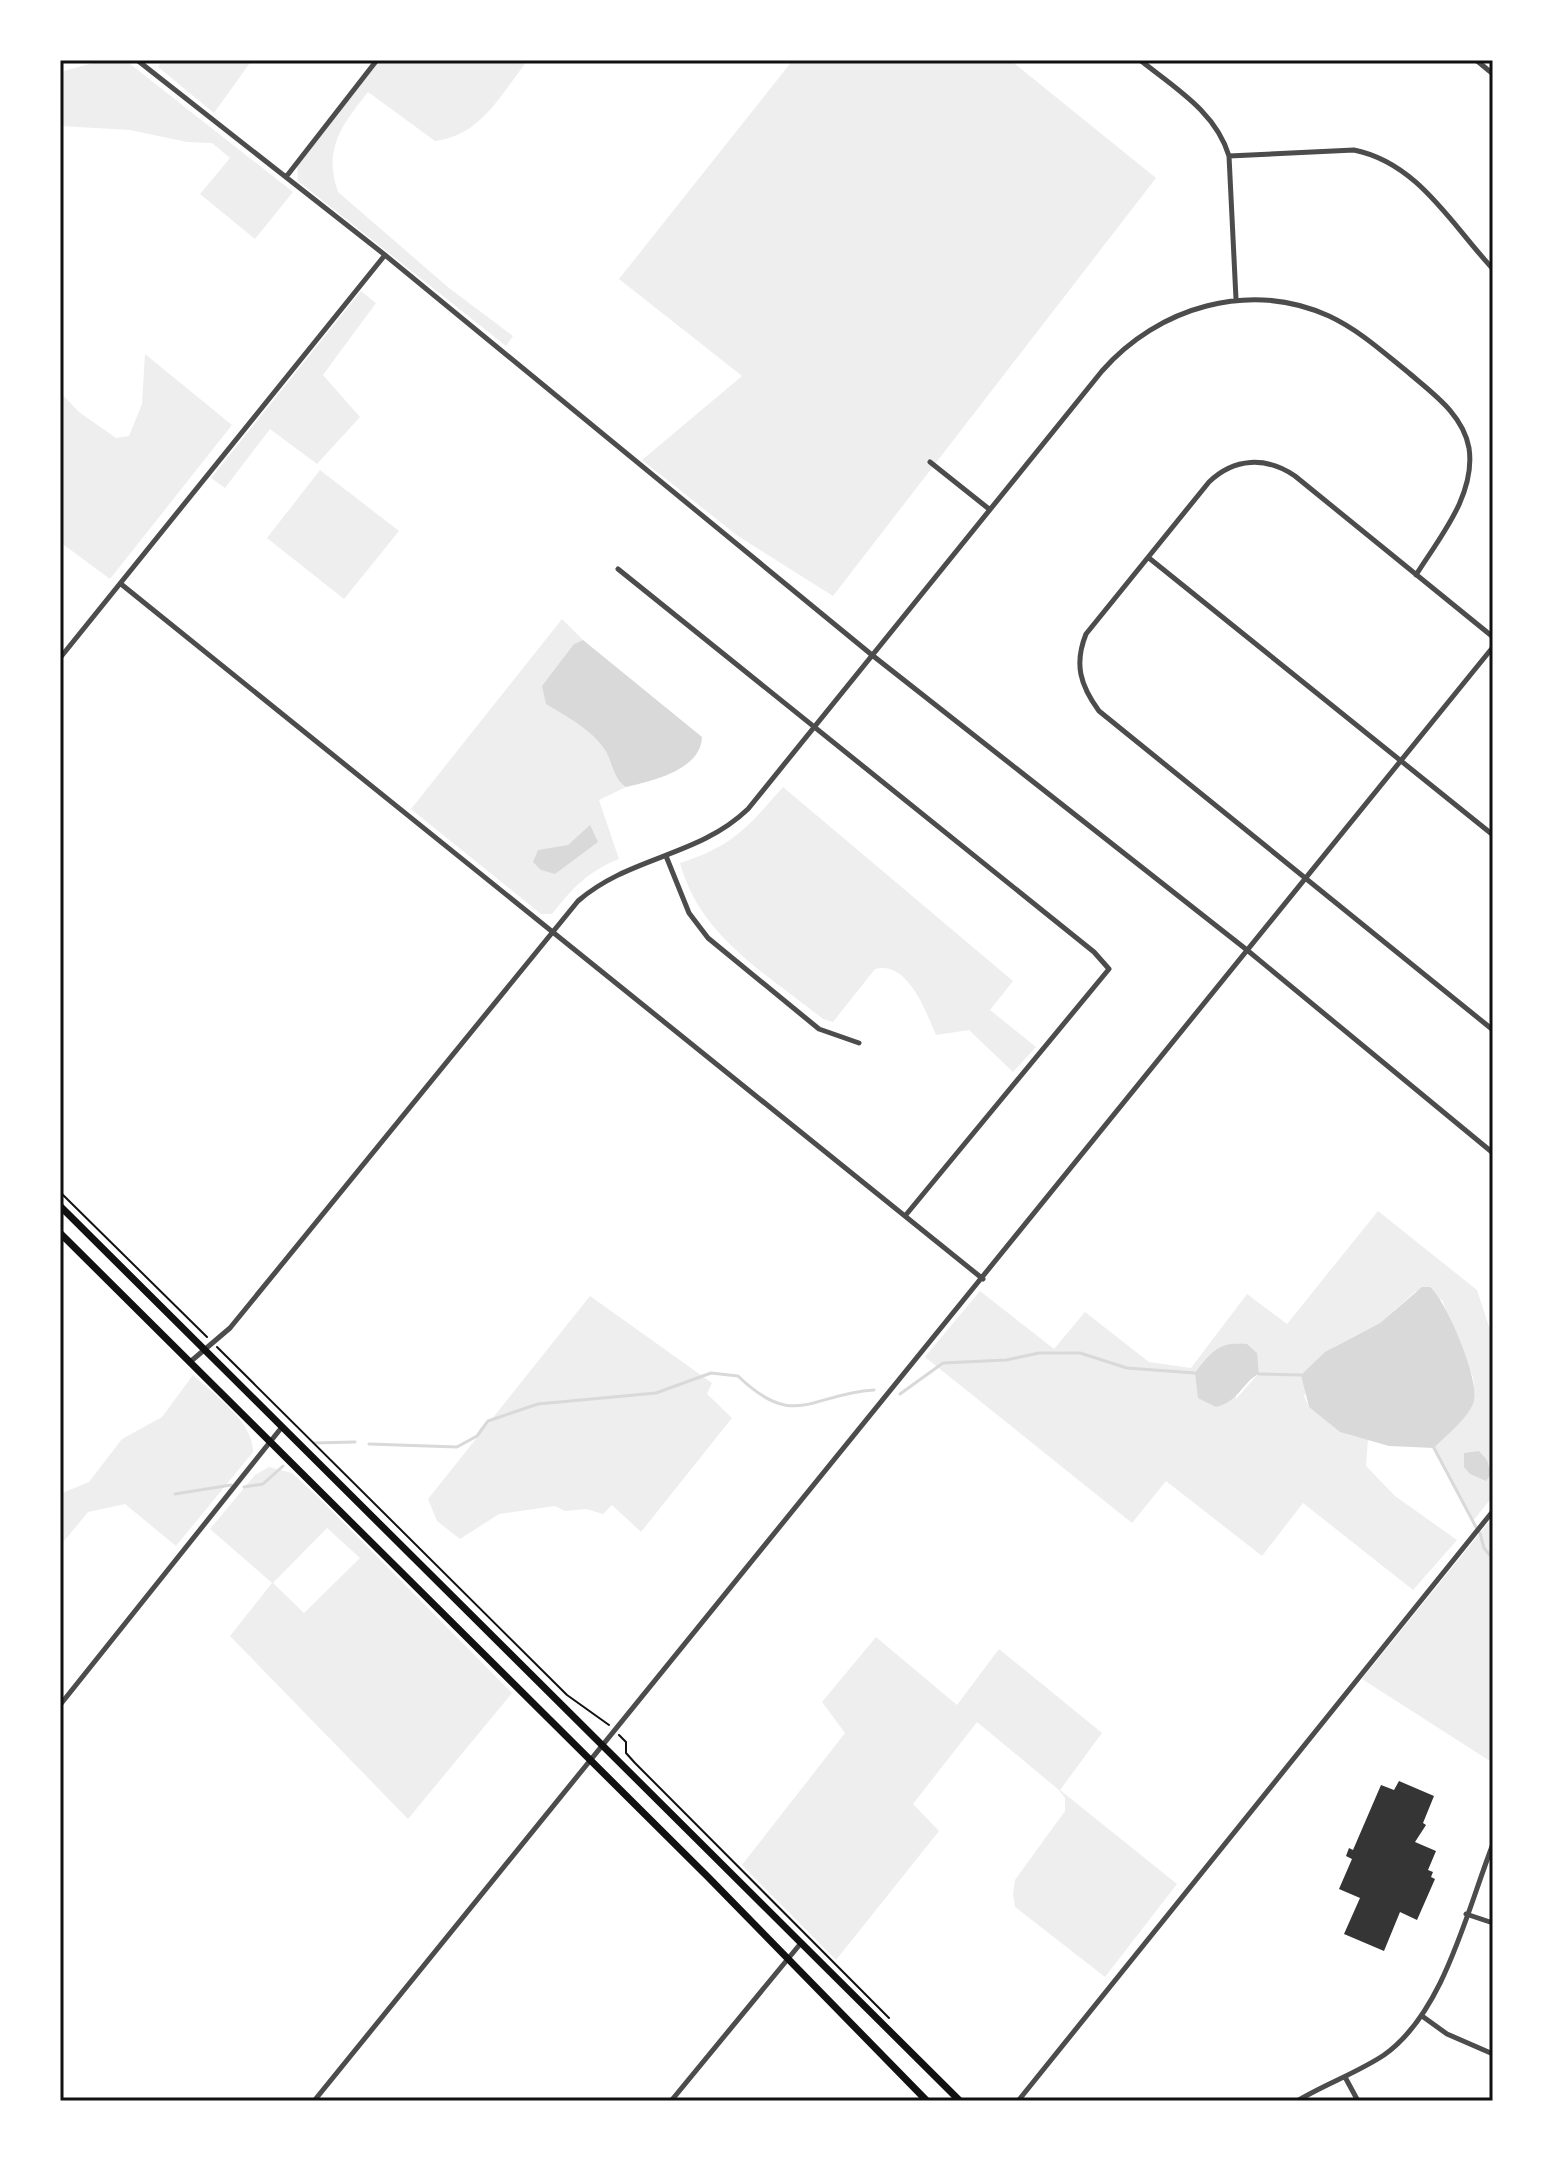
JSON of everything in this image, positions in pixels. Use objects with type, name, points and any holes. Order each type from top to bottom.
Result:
[{"type":"main road","points":[[60,1206],[960,2101]]},
{"type":"main road","points":[[60,1233],[592,1761],[927,2101]]},
{"type":"main road","points":[[916,2089],[934,2101]]},
{"type":"street","points":[[137,60],[385,255],[872,655],[1247,950],[1493,1153]]},
{"type":"street","points":[[286,177],[377,60]]},
{"type":"street","points":[[1140,60],[1216,124],[1229,156],[1236,299]]},
{"type":"street","points":[[1476,60],[1493,74]]},
{"type":"street","points":[[1229,156],[1354,150],[1391,161],[1424,189],[1493,269]]},
{"type":"street","points":[[60,658],[385,255]]},
{"type":"street","points":[[190,1362],[201,1349],[214,1344],[230,1328],[552,930],[597,884],[621,870],[666,856],[728,828],[1122,351],[1156,325],[1183,312],[1236,299],[1297,306],[1328,316],[1361,334],[1446,404],[1469,447],[1468,477],[1459,505],[1416,575]]},
{"type":"street","points":[[930,462],[989,509]]},
{"type":"street","points":[[1493,637],[1295,476],[1262,462],[1232,466],[1215,476],[1086,634],[1079,651],[1079,675],[1087,695],[1099,711],[1493,1030]]},
{"type":"street","points":[[1149,558],[1493,835]]},
{"type":"street","points":[[618,569],[1094,952],[1109,969],[905,1216]]},
{"type":"street","points":[[121,584],[983,1279]]},
{"type":"street","points":[[314,2101],[1493,647]]},
{"type":"street","points":[[666,856],[689,913],[708,938],[819,1029],[859,1043]]},
{"type":"street","points":[[60,1705],[282,1427]]},
{"type":"street","points":[[1018,2101],[1493,1511]]},
{"type":"street","points":[[1297,2101],[1386,2053],[1422,2016],[1440,1983],[1493,1844]]},
{"type":"street","points":[[1466,1914],[1493,1923]]},
{"type":"street","points":[[671,2101],[802,1942]]},
{"type":"street","points":[[1422,2016],[1447,2034],[1493,2054]]},
{"type":"street","points":[[1345,2077],[1358,2101]]},
{"type":"path","points":[[60,1192],[567,1695],[583,1710],[602,1718]]},
{"type":"path","points":[[626,1742],[626,1753],[635,1763],[889,2018]]},
{"type":"shaded area","points":[[104,60],[125,60],[293,192],[255,239],[200,194],[230,158],[212,143],[187,142],[130,130],[60,126],[60,72]]},
{"type":"shaded area","points":[[163,60],[252,60],[214,113],[158,67]]},
{"type":"shaded area","points":[[380,60],[528,60],[478,122],[465,131],[435,141],[368,92],[343,127],[334,150],[333,163],[338,192],[449,288],[513,336],[506,346],[298,181],[297,166]]},
{"type":"shaded area","points":[[793,60],[1010,60],[1156,178],[833,596],[738,536],[642,460],[742,376],[619,279]]},
{"type":"shaded area","points":[[361,291],[376,303],[323,375],[360,417],[317,464],[270,429],[225,488],[211,478]]},
{"type":"shaded area","points":[[145,354],[232,425],[110,579],[60,542],[60,392],[79,412],[116,438],[129,436],[142,404]]},
{"type":"shaded area","points":[[320,470],[399,531],[344,599],[267,538]]},
{"type":"shaded area","points":[[562,619],[583,640],[574,644],[546,704],[593,736],[605,750],[616,775],[626,787],[599,800],[619,859],[581,882],[552,914],[541,914],[411,809]]},
{"type":"shaded area","points":[[583,640],[702,737],[700,748],[684,766],[661,777],[626,787],[616,775],[605,750],[593,736],[546,704],[542,686],[574,644]]},
{"type":"shaded area","points":[[783,787],[1013,981],[990,1010],[1036,1047],[1013,1072],[969,1030],[936,1035],[914,990],[897,972],[887,968],[875,969],[833,1022],[823,1019],[758,969],[719,933],[690,889],[680,863],[713,850],[738,834]]},
{"type":"shaded area","points":[[590,825],[598,842],[555,874],[541,870],[533,862],[538,850],[568,845]]},
{"type":"shaded area","points":[[1378,1211],[1477,1290],[1493,1339],[1493,1496],[1473,1521],[1434,1448],[1475,1399],[1473,1377],[1442,1300],[1416,1291],[1380,1323],[1334,1347],[1304,1396],[1309,1407],[1349,1435],[1368,1439],[1366,1466],[1395,1496],[1457,1540],[1413,1590],[1303,1503],[1262,1556],[1166,1481],[1132,1523],[925,1357],[980,1291],[1054,1349],[1085,1312],[1149,1362],[1191,1368],[1247,1294],[1287,1324]],"holes":[[[1237,1343],[1255,1352],[1259,1373],[1236,1399]]]},
{"type":"shaded area","points":[[1422,1287],[1430,1287],[1437,1295],[1460,1341],[1472,1376],[1474,1401],[1471,1407],[1434,1448],[1389,1446],[1340,1432],[1309,1407],[1301,1375],[1325,1352],[1380,1323]]},
{"type":"shaded area","points":[[590,1296],[712,1383],[707,1394],[732,1418],[641,1532],[612,1505],[603,1514],[586,1509],[565,1511],[555,1506],[499,1514],[460,1539],[437,1521],[428,1499]]},
{"type":"shaded area","points":[[1247,1344],[1257,1353],[1259,1374],[1224,1404],[1216,1407],[1198,1398],[1195,1373],[1206,1359],[1222,1346]]},
{"type":"shaded area","points":[[193,1375],[240,1419],[252,1441],[253,1452],[176,1546],[125,1504],[88,1512],[60,1546],[60,1494],[89,1482],[122,1439],[162,1417]]},
{"type":"shaded area","points":[[1479,1451],[1487,1460],[1491,1474],[1486,1481],[1470,1474],[1464,1467],[1464,1453]]},
{"type":"shaded area","points":[[269,1467],[292,1473],[512,1693],[408,1819],[230,1636],[272,1583],[210,1529],[255,1475]],"holes":[[[327,1528],[360,1558],[304,1613],[273,1583]]]},
{"type":"shaded area","points":[[1493,1517],[1493,1763],[1362,1679]]},
{"type":"shaded area","points":[[876,1637],[957,1705],[999,1649],[1102,1733],[1060,1790],[1177,1884],[1105,1977],[1015,1907],[1015,1880],[1065,1811],[1065,1798],[977,1722],[913,1804],[939,1831],[836,1960],[742,1865],[845,1733],[822,1702]]},
{"type":"building","points":[[1399,1781],[1434,1796],[1423,1823],[1426,1825],[1415,1842],[1436,1851],[1428,1870],[1433,1872],[1431,1877],[1435,1879],[1417,1920],[1400,1912],[1384,1951],[1344,1934],[1360,1898],[1339,1889],[1352,1859],[1346,1856],[1349,1848],[1353,1850],[1381,1785],[1394,1790]]},
{"type":"waterway","points":[[900,1394],[943,1363],[1006,1360],[1039,1353],[1080,1353],[1127,1368],[1195,1373]]},
{"type":"waterway","points":[[369,1444],[457,1447],[477,1436],[488,1421],[538,1404],[656,1393],[711,1373],[738,1376],[758,1393],[789,1406],[874,1390]]},
{"type":"waterway","points":[[1259,1374],[1301,1375]]},
{"type":"waterway","points":[[314,1443],[355,1442]]},
{"type":"waterway","points":[[1434,1448],[1477,1529]]},
{"type":"waterway","points":[[244,1487],[263,1484],[283,1466]]},
{"type":"waterway","points":[[175,1494],[231,1485]]},
{"type":"waterway","points":[[1480,1533],[1484,1548],[1493,1559]]}]
